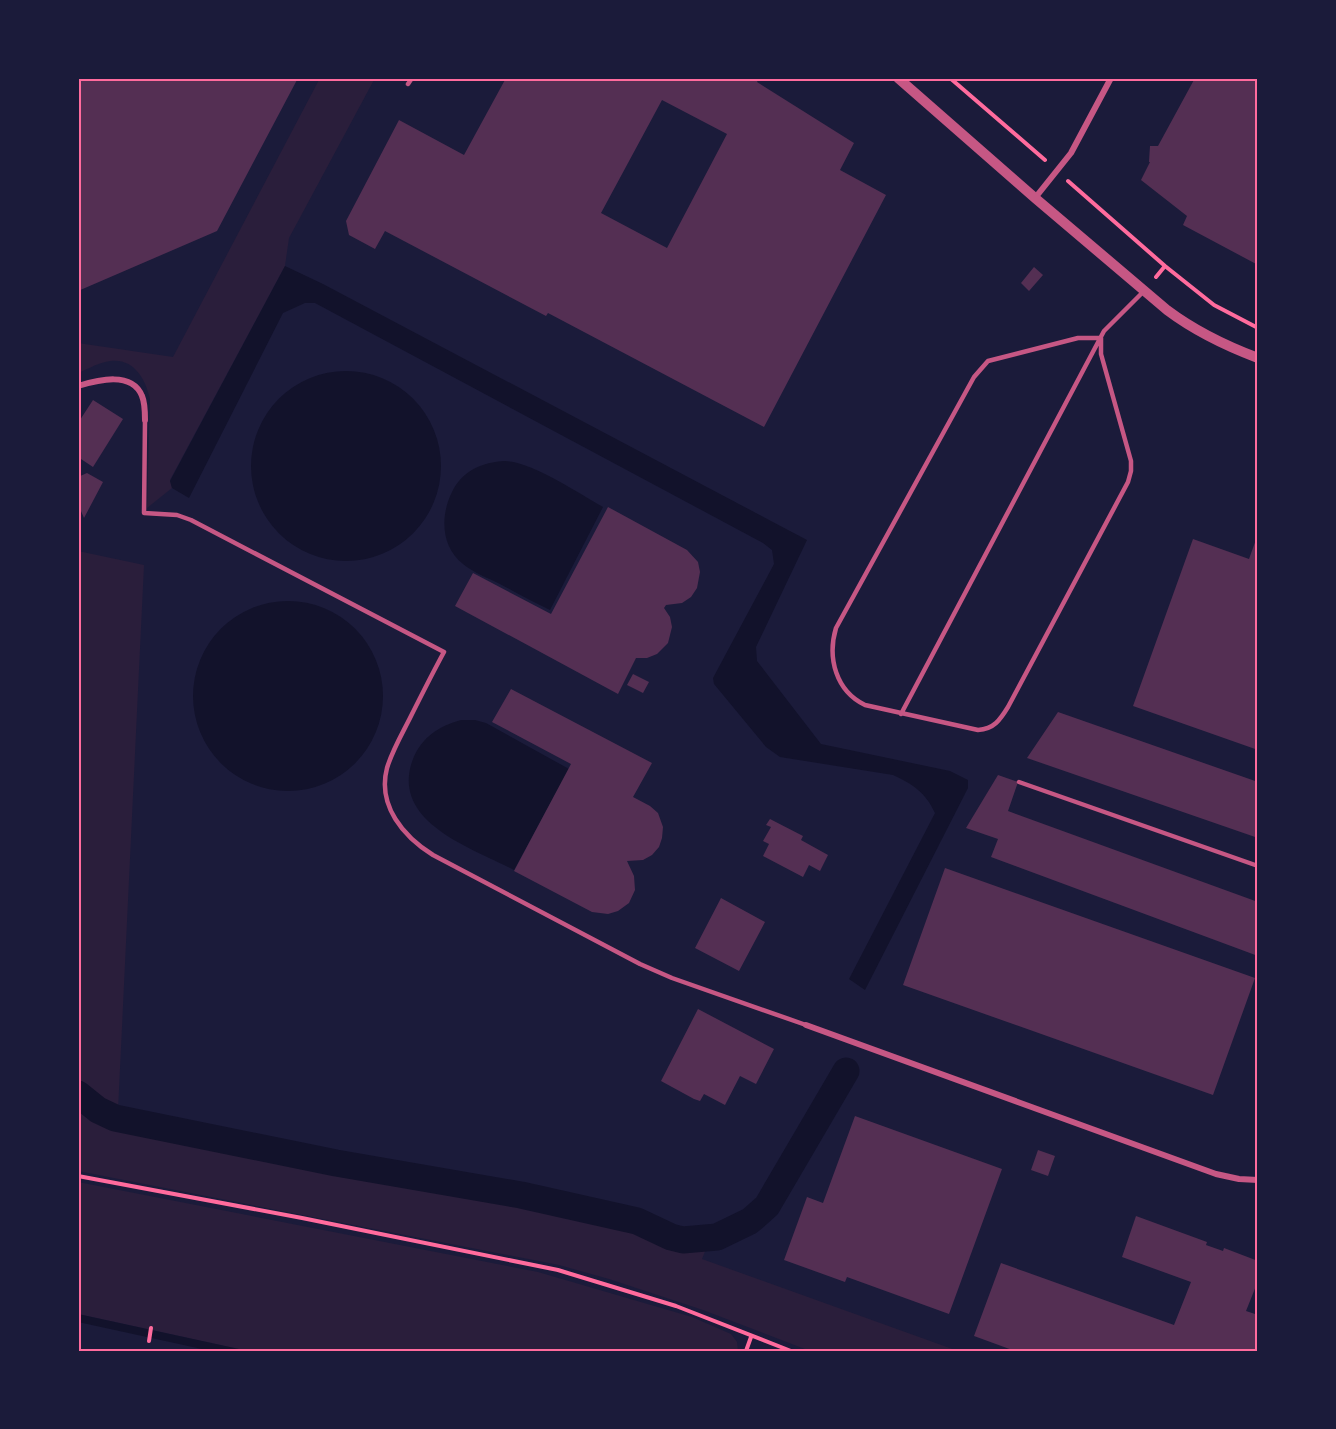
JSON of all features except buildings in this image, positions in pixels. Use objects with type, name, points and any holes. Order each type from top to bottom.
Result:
[{"type":"street","points":[[898,78],[1144,291],[1188,325],[1258,358]]},
{"type":"street","points":[[1035,198],[1058,172],[1077,142],[1111,78]]},
{"type":"street","points":[[78,386],[103,380],[126,380],[141,394],[145,420]]},
{"type":"street","points":[[806,1025],[1216,1174],[1258,1180]]},
{"type":"lane","points":[[408,84],[412,78]]},
{"type":"lane","points":[[901,714],[1104,331],[1144,291]]},
{"type":"lane","points":[[1101,338],[1101,354],[1131,461],[1130,477],[1008,707],[991,728],[978,730],[901,714],[854,700],[838,678],[832,652],[833,640],[844,611],[974,377],[983,366],[996,359],[1069,339],[1101,338]]},
{"type":"lane","points":[[145,420],[144,513],[177,515],[191,520],[444,652],[397,744],[387,771],[386,795],[389,806],[394,817],[412,840],[434,855],[640,964],[672,978],[806,1025]]},
{"type":"lane","points":[[1019,782],[1258,866]]},
{"type":"path","points":[[950,78],[1214,305],[1258,328]]},
{"type":"path","points":[[78,1176],[531,1264],[588,1278],[654,1299],[791,1351]]},
{"type":"path","points":[[149,1341],[151,1328]]},
{"type":"path","points":[[746,1351],[751,1337]]},
{"type":"shaded area","points":[[320,78],[375,78],[289,238],[285,266],[170,480],[172,488],[147,508],[150,399],[145,383],[136,370],[123,362],[105,362],[78,373],[78,343],[173,357]]},
{"type":"shaded area","points":[[285,266],[807,540],[756,647],[757,661],[821,744],[950,771],[968,780],[968,788],[865,990],[849,979],[935,813],[918,790],[893,775],[780,757],[766,747],[714,684],[713,678],[774,564],[772,550],[763,543],[315,303],[305,303],[283,313],[189,498],[172,488],[170,481]]},
{"type":"shaded area","points":[[346,371],[382,378],[399,387],[413,399],[425,413],[434,430],[441,466],[434,502],[425,519],[413,533],[399,545],[382,554],[346,561],[310,554],[293,545],[279,533],[267,519],[258,502],[251,466],[258,430],[267,413],[279,399],[293,387],[310,378]]},
{"type":"shaded area","points":[[505,461],[542,472],[603,507],[550,610],[467,567],[450,549],[447,540],[444,521],[448,501],[461,478],[488,463]]},
{"type":"shaded area","points":[[78,551],[144,565],[118,1111],[78,1083]]},
{"type":"shaded area","points":[[288,601],[324,608],[341,617],[355,629],[367,643],[376,660],[383,696],[376,732],[367,749],[355,763],[341,775],[324,784],[288,791],[252,784],[235,775],[221,763],[209,749],[200,732],[193,696],[200,660],[209,643],[221,629],[235,617],[252,608]]},
{"type":"shaded area","points":[[461,720],[486,723],[569,769],[514,870],[457,842],[439,830],[423,816],[413,800],[409,781],[413,759],[421,744],[445,726]]},
{"type":"shaded area","points":[[78,1103],[98,1118],[109,1121],[345,1173],[615,1226],[646,1234],[669,1244],[706,1249],[702,1259],[958,1351],[810,1351],[703,1310],[559,1265],[78,1171]]},
{"type":"shaded area","points":[[78,1182],[538,1272],[692,1317],[731,1334],[737,1342],[738,1351],[248,1351],[78,1314]]},
{"type":"shaded area","points":[[78,1314],[248,1351],[211,1351],[78,1322]]},
{"type":"waterway","points":[[78,1094],[98,1110],[115,1118],[336,1163],[521,1195],[637,1221],[671,1237],[683,1240],[717,1237],[750,1221],[767,1206],[846,1071]]}]
